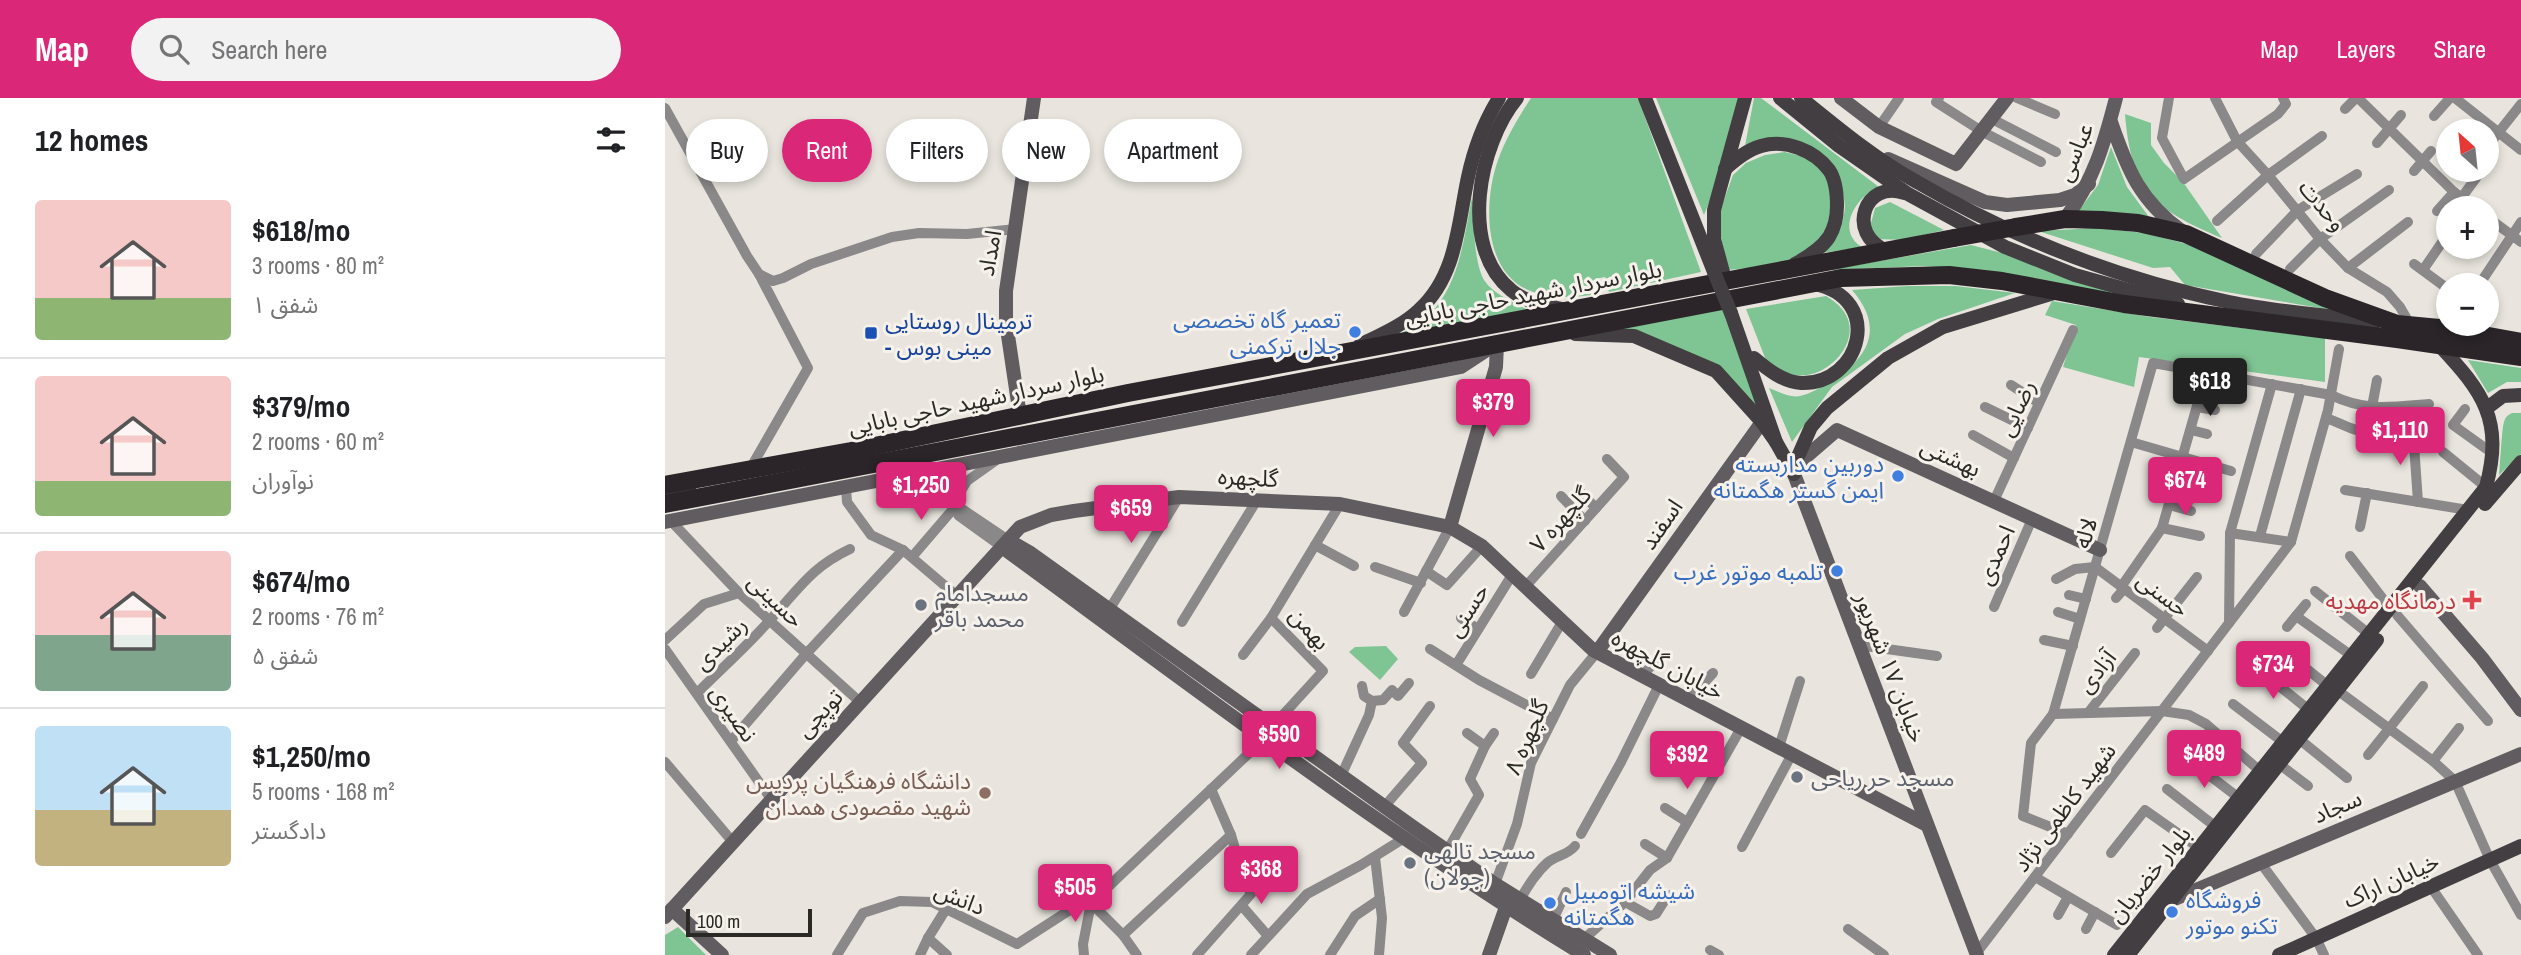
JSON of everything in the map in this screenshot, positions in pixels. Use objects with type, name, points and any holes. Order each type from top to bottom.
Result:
[{"type":"highway","name":"بلوار سردار شهید حاجی بابایی","points":[[665,485],[1232,373],[2065,219],[2137,223],[2185,233],[2325,298],[2404,325],[2436,326]]},
{"type":"highway","name":"بلوار سردار شهید حاجی بابایی","points":[[667,516],[1235,396],[1258,399],[1497,344],[1841,278],[1949,275],[2003,281],[2124,304],[2521,358]]},
{"type":"highway","name":"بلوار سردار شهید حاجی بابایی","points":[[2493,336],[2521,342]]},
{"type":"highway","points":[[1232,373],[1235,396]]},
{"type":"main road","name":"امداد","points":[[1020,416],[1006,322],[1006,291],[1034,98]]},
{"type":"main road","points":[[1339,355],[1391,330],[1420,310],[1442,281],[1453,254],[1468,176],[1479,137],[1499,98]]},
{"type":"main road","points":[[1517,98],[1506,111],[1489,148],[1481,183],[1479,216],[1484,248],[1493,271],[1511,290],[1529,302],[1570,311]]},
{"type":"main road","points":[[1645,98],[1719,272],[1776,442]]},
{"type":"main road","points":[[1719,272],[1714,239],[1714,210],[1745,98]]},
{"type":"main road","points":[[1780,98],[1839,146],[1908,194],[2005,247],[2075,275],[2231,317]]},
{"type":"main road","points":[[1801,98],[1915,181],[2013,233],[2104,269],[2231,303],[2404,325]]},
{"type":"main road","points":[[1841,98],[1879,127],[1956,164],[2007,98]]},
{"type":"main road","name":"عباسی","points":[[2065,219],[2089,184],[2111,122],[2112,99]]},
{"type":"main road","points":[[2111,122],[2134,181],[2151,205],[2185,233]]},
{"type":"main road","points":[[1725,169],[1740,156],[1763,145],[1785,144],[1808,152],[1829,171],[1837,193],[1837,221],[1829,238],[1811,256],[1783,271]]},
{"type":"main road","points":[[1869,150],[1985,202],[2007,205],[2060,200],[2075,195],[2089,184]]},
{"type":"main road","points":[[1887,251],[1869,240],[1863,220],[1865,210],[1870,201],[1888,191],[1908,194]]},
{"type":"main road","points":[[1754,358],[1769,371],[1801,383],[1829,376],[1849,357],[1857,344],[1858,329],[1852,307],[1837,291],[1813,283]]},
{"type":"main road","points":[[1794,471],[1811,427],[1827,408],[1888,358],[1943,327],[2060,291]]},
{"type":"main road","points":[[1734,312],[1754,358],[1794,471]]},
{"type":"main road","points":[[1542,335],[1634,336],[1716,371],[1762,422],[1794,471]]},
{"type":"main road","points":[[1450,527],[1496,366],[1497,344]]},
{"type":"main road","name":"بلوار خضریان","points":[[2114,955],[2309,710],[2333,688],[2486,487],[2492,466],[2492,436],[2487,408],[2471,378],[2439,345]]},
{"type":"main road","points":[[2487,408],[2503,396],[2521,395]]},
{"type":"main road","points":[[846,479],[1001,457],[1258,399]]},
{"type":"main road","name":"اسفند","points":[[1597,652],[1762,422]]},
{"type":"main road","name":"بهشتی","points":[[1794,471],[1837,430],[2100,550]]},
{"type":"main road","name":"بلوار خضریان","points":[[2128,955],[2299,739],[2369,634],[2420,586],[2521,462]]},
{"type":"main road","points":[[665,494],[759,476],[787,463]]},
{"type":"main road","name":"خیابان ۱۷ شهریور","points":[[1794,471],[1976,954]]},
{"type":"main road","name":"گلچهره","points":[[1005,543],[1020,527],[1051,515],[1179,497],[1340,504],[1450,527]]},
{"type":"main road","points":[[1029,552],[1027,538],[1034,522]]},
{"type":"main road","name":"خیابان گلچهره","points":[[1450,527],[1482,546],[1597,652],[1927,825]]},
{"type":"main road","points":[[1005,543],[1029,552],[1268,733],[1341,776],[1384,807],[1409,832],[1447,851],[1610,955]]},
{"type":"main road","points":[[1005,543],[1409,832],[1506,907],[1584,955]]},
{"type":"main road","name":"توپچی","points":[[667,908],[771,799],[1005,543]]},
{"type":"main road","points":[[2420,586],[2482,658],[2521,710]]},
{"type":"main road","name":"سجاد","points":[[2172,900],[2521,754]]},
{"type":"main road","name":"خیابان اراک","points":[[2279,955],[2521,846]]},
{"type":"main road","points":[[1489,955],[1506,907]]},
{"type":"main road","points":[[667,908],[722,955]]},
{"type":"street","points":[[1879,127],[1899,98]]},
{"type":"street","points":[[1939,98],[1936,102],[1983,132],[2041,162]]},
{"type":"street","points":[[2017,98],[2055,114]]},
{"type":"street","points":[[2169,98],[2162,138],[2184,179],[2278,114],[2286,104],[2283,98]]},
{"type":"street","name":"وحدت","points":[[2215,98],[2237,141],[2348,268],[2387,292],[2400,307],[2404,325]]},
{"type":"street","points":[[2345,109],[2357,98],[2461,196]]},
{"type":"street","points":[[2434,116],[2452,98],[2481,119]]},
{"type":"street","points":[[2521,104],[2499,132],[2521,150]]},
{"type":"street","points":[[665,108],[759,274],[807,368],[750,469]]},
{"type":"street","points":[[2377,144],[2401,115]]},
{"type":"street","points":[[1992,119],[2056,152]]},
{"type":"street","points":[[2217,220],[2268,175],[2322,136]]},
{"type":"street","points":[[2414,171],[2431,151]]},
{"type":"street","points":[[2256,254],[2298,211],[2357,174]]},
{"type":"street","points":[[2456,196],[2472,182]]},
{"type":"street","points":[[2290,269],[2320,239],[2389,190]]},
{"type":"street","points":[[2348,268],[2408,222]]},
{"type":"street","points":[[2489,273],[2516,239],[2521,222]]},
{"type":"street","points":[[2499,226],[2516,239]]},
{"type":"street","points":[[759,274],[773,281],[865,244],[906,235],[967,234],[1016,229]]},
{"type":"street","points":[[2436,248],[2419,267],[2436,280]]},
{"type":"street","name":"رضایی","points":[[1994,501],[2073,331]]},
{"type":"street","name":"شهید کاظمی نژاد","points":[[1976,954],[2291,542],[2332,395],[2339,349]]},
{"type":"street","name":"لاله","points":[[2053,714],[2153,363],[2207,371]]},
{"type":"street","points":[[2116,598],[2162,528],[2207,371],[2242,380],[2301,388],[2382,409],[2428,404]]},
{"type":"street","points":[[2372,407],[2377,380]]},
{"type":"street","points":[[2229,623],[2230,533],[2272,384]]},
{"type":"street","points":[[2011,385],[2039,403]]},
{"type":"street","points":[[2260,536],[2301,388]]},
{"type":"street","points":[[1985,407],[2028,428]]},
{"type":"street","points":[[2197,407],[2214,411]]},
{"type":"street","points":[[2326,418],[2366,433],[2373,431],[2391,407]]},
{"type":"street","points":[[2465,409],[2453,425],[2492,453]]},
{"type":"street","points":[[2190,430],[2207,434]]},
{"type":"street","points":[[2413,430],[2418,502]]},
{"type":"street","points":[[1973,435],[2014,458]]},
{"type":"street","points":[[2131,442],[2231,471]]},
{"type":"street","points":[[2443,452],[2486,487]]},
{"type":"street","points":[[912,557],[954,508],[967,481],[1001,457]]},
{"type":"street","name":"گلچهره ۷","points":[[1525,587],[1624,477],[1607,459]]},
{"type":"street","points":[[846,479],[847,502],[871,535],[903,550],[957,596]]},
{"type":"street","points":[[2176,483],[2192,487]]},
{"type":"street","points":[[2344,490],[2468,510]]},
{"type":"street","points":[[1580,492],[1596,508]]},
{"type":"street","points":[[2360,527],[2367,493]]},
{"type":"street","points":[[1561,496],[1585,521]]},
{"type":"street","points":[[1109,610],[1179,497]]},
{"type":"street","points":[[1182,622],[1257,500]]},
{"type":"street","name":"بهمن","points":[[1268,733],[1323,671],[1271,618],[1340,504]]},
{"type":"street","points":[[2169,505],[2190,511]]},
{"type":"street","points":[[954,508],[959,516],[1005,543]]},
{"type":"street","name":"حسینی","points":[[667,516],[739,593],[860,702]]},
{"type":"street","name":"احمدی","points":[[1994,607],[2032,519]]},
{"type":"street","points":[[1404,612],[1450,527]]},
{"type":"street","points":[[2162,528],[2200,536]]},
{"type":"street","points":[[2230,533],[2291,542]]},
{"type":"street","points":[[1315,545],[1354,566]]},
{"type":"street","points":[[1426,570],[1447,584],[1482,546]]},
{"type":"street","name":"رشیدی","points":[[697,693],[770,621],[807,577],[827,560],[850,549]]},
{"type":"street","points":[[731,741],[806,654],[903,550]]},
{"type":"street","points":[[2350,556],[2393,612],[2488,721]]},
{"type":"street","points":[[1375,567],[1421,583]]},
{"type":"street","points":[[2056,579],[2075,569],[2095,567]]},
{"type":"street","name":"حسنی","points":[[2095,567],[2208,652]]},
{"type":"street","name":"حسنی","points":[[1456,665],[1512,575]]},
{"type":"street","points":[[2157,628],[2197,577]]},
{"type":"street","points":[[2315,592],[2369,634]]},
{"type":"street","points":[[665,640],[704,604],[739,593]]},
{"type":"street","points":[[2069,595],[2086,598]]},
{"type":"street","points":[[2287,627],[2306,604]]},
{"type":"street","points":[[2058,612],[2080,619]]},
{"type":"street","points":[[2296,616],[2352,656]]},
{"type":"street","points":[[1243,655],[1271,618]]},
{"type":"street","points":[[1461,618],[1478,629]]},
{"type":"street","points":[[1531,674],[1562,622]]},
{"type":"street","points":[[2044,640],[2073,646]]},
{"type":"street","points":[[1858,645],[1937,656]]},
{"type":"street","points":[[2278,646],[2433,761],[2455,781],[2490,860],[2521,915]]},
{"type":"street","name":"نصیری","points":[[665,649],[771,799]]},
{"type":"street","name":"حسنی","points":[[1430,649],[1553,719]]},
{"type":"street","name":"گلچهره ۸","points":[[1495,884],[1517,824],[1531,763],[1570,685],[1597,652]]},
{"type":"street","name":"آزادی","points":[[2088,713],[2135,653]]},
{"type":"street","points":[[1641,676],[1662,656]]},
{"type":"street","points":[[2257,668],[2309,710]]},
{"type":"street","points":[[1688,700],[1713,673]]},
{"type":"street","points":[[1742,847],[1785,751],[1800,681]]},
{"type":"street","points":[[1362,686],[1364,696],[1372,701],[1383,700],[1392,690],[1398,695],[1409,683]]},
{"type":"street","points":[[1581,834],[1659,685]]},
{"type":"street","points":[[2368,755],[2423,686]]},
{"type":"street","points":[[1341,776],[1369,715],[1372,701]]},
{"type":"street","points":[[2233,705],[2283,742]]},
{"type":"street","points":[[1384,807],[1422,763],[1403,743],[1430,706]]},
{"type":"street","name":"آزادی","points":[[2053,714],[2162,711],[2189,715],[2206,724],[2260,771]]},
{"type":"street","points":[[2053,714],[2031,743],[2023,816],[2068,834]]},
{"type":"street","points":[[1584,939],[1625,902],[1650,870],[1667,858],[1741,728]]},
{"type":"street","points":[[2433,761],[2459,728]]},
{"type":"street","name":"دانش","points":[[837,955],[863,913],[900,901],[932,902],[1017,944],[1076,906],[1091,903],[1268,733]]},
{"type":"street","points":[[1467,733],[1485,746]]},
{"type":"street","points":[[1447,851],[1479,795],[1470,779],[1494,733]]},
{"type":"street","points":[[2299,739],[2347,778]]},
{"type":"street","points":[[2188,759],[2239,798]]},
{"type":"street","points":[[665,762],[732,841]]},
{"type":"street","points":[[2279,764],[2308,786]]},
{"type":"street","points":[[1197,955],[1251,894],[1231,835],[1211,789]]},
{"type":"street","points":[[2167,789],[2216,827]]},
{"type":"street","points":[[1665,808],[1687,822]]},
{"type":"street","points":[[2111,853],[2145,810],[2199,848]]},
{"type":"street","points":[[1256,953],[1307,894],[1375,857],[1409,832]]},
{"type":"street","points":[[1123,935],[1231,835]]},
{"type":"street","points":[[1645,844],[1667,858]]},
{"type":"street","points":[[1520,900],[1546,864],[1554,858],[1569,854],[1575,846]]},
{"type":"street","points":[[1375,857],[1382,918],[1379,955]]},
{"type":"street","points":[[2260,862],[2316,938],[2324,955]]},
{"type":"street","points":[[2035,877],[2117,925]]},
{"type":"street","points":[[2431,887],[2478,955]]},
{"type":"street","points":[[1553,920],[1566,892]]},
{"type":"street","points":[[1625,902],[1650,916],[1655,914],[1668,895]]},
{"type":"street","points":[[2058,915],[2068,897]]},
{"type":"street","points":[[1332,954],[1355,916],[1380,899]]},
{"type":"street","points":[[1091,903],[1123,935],[1137,955]]},
{"type":"street","points":[[1084,955],[1083,944],[1091,903]]},
{"type":"street","points":[[1242,906],[1268,936]]},
{"type":"street","points":[[920,955],[927,938],[946,909]]},
{"type":"street","points":[[2086,929],[2095,912]]},
{"type":"street","points":[[1848,929],[1884,955]]},
{"type":"street","points":[[927,938],[947,955]]},
{"type":"green space","points":[[1531,98],[1638,98],[1701,272],[1609,292],[1605,277],[1595,279],[1596,294],[1571,297],[1536,293],[1513,280],[1502,267],[1490,232],[1490,194],[1501,152]]},
{"type":"green space","points":[[1656,98],[1742,98],[1723,168],[1704,215]]},
{"type":"green space","points":[[1754,98],[1761,98],[1879,187],[1856,206],[1849,223],[1854,240],[1862,247],[1822,253],[1840,227],[1844,214],[1845,202],[1837,178],[1820,152],[1745,146]]},
{"type":"green space","points":[[2125,114],[2151,123],[2151,145],[2183,182],[2222,238],[2179,217],[2150,194],[2133,162]]},
{"type":"green space","points":[[2111,147],[2127,187],[2149,217],[2076,214],[2098,185]]},
{"type":"green space","points":[[1785,152],[1806,158],[1818,167],[1826,178],[1832,204],[1825,232],[1806,253],[1788,262],[1728,270],[1717,219],[1733,175],[1746,163],[1765,155]]},
{"type":"green space","points":[[1472,197],[1476,251],[1484,280],[1499,294],[1530,311],[1397,336],[1429,315],[1448,289],[1463,244]]},
{"type":"green space","points":[[1890,202],[1944,230],[1903,240],[1878,239],[1870,227],[1875,208]]},
{"type":"green space","points":[[2096,228],[2145,233],[2198,247],[2338,311],[2185,285],[2170,267],[2153,268],[2038,231]]},
{"type":"green space","points":[[1971,245],[2006,254],[2165,308],[1968,269],[1924,266],[1828,270]]},
{"type":"green space","points":[[1956,286],[2015,293],[1938,319],[1905,334],[1832,387],[1792,442],[1769,388],[1800,396],[1843,373],[1863,352],[1870,329],[1862,304],[1852,290]]},
{"type":"green space","points":[[1826,296],[1842,309],[1849,325],[1849,335],[1841,354],[1826,368],[1807,375],[1793,375],[1769,368],[1746,309]]},
{"type":"green space","points":[[1725,301],[1773,426],[1721,375],[1645,337],[1534,338]]},
{"type":"green space","points":[[2052,301],[2151,317],[2325,338],[2325,382],[2139,357],[2134,387],[2063,367],[2076,325],[2045,315]]},
{"type":"green space","points":[[2468,360],[2521,368],[2521,382],[2507,382],[2488,393]]},
{"type":"green space","points":[[2512,413],[2521,413],[2521,454],[2499,475],[2503,425],[2506,417]]},
{"type":"green space","points":[[1386,646],[1398,659],[1380,680],[1349,652],[1355,647]]},
{"type":"green space","points":[[678,927],[706,955],[665,955],[665,935]]},
{"type":"place","name":"تعمیر گاه تخصصی جلال ترکمنی","points":[[1355,332]]},
{"type":"place","name":"ترمینال روستایی - مینی بوس","points":[[871,333]]},
{"type":"place","name":"دوربین مداربسته ایمن گستر هگمتانه","points":[[1898,476]]},
{"type":"place","name":"تلمبه موتور غرب","points":[[1837,571]]},
{"type":"place","name":"درمانگاه مهدیه","points":[[2472,600]]},
{"type":"place","name":"مسجدامام محمد باقر","points":[[921,605]]},
{"type":"place","name":"مسجد حر ریاحی","points":[[1797,777]]},
{"type":"place","name":"دانشگاه فرهنگیان پردیس شهید مقصودی همدان","points":[[985,793]]},
{"type":"place","name":"مسجد تالهی (جولان)","points":[[1410,863]]},
{"type":"place","name":"شیشه اتومبیل هگمتانه","points":[[1550,903]]},
{"type":"place","name":"فروشگاه تکنو موتور","points":[[2172,912]]}]
